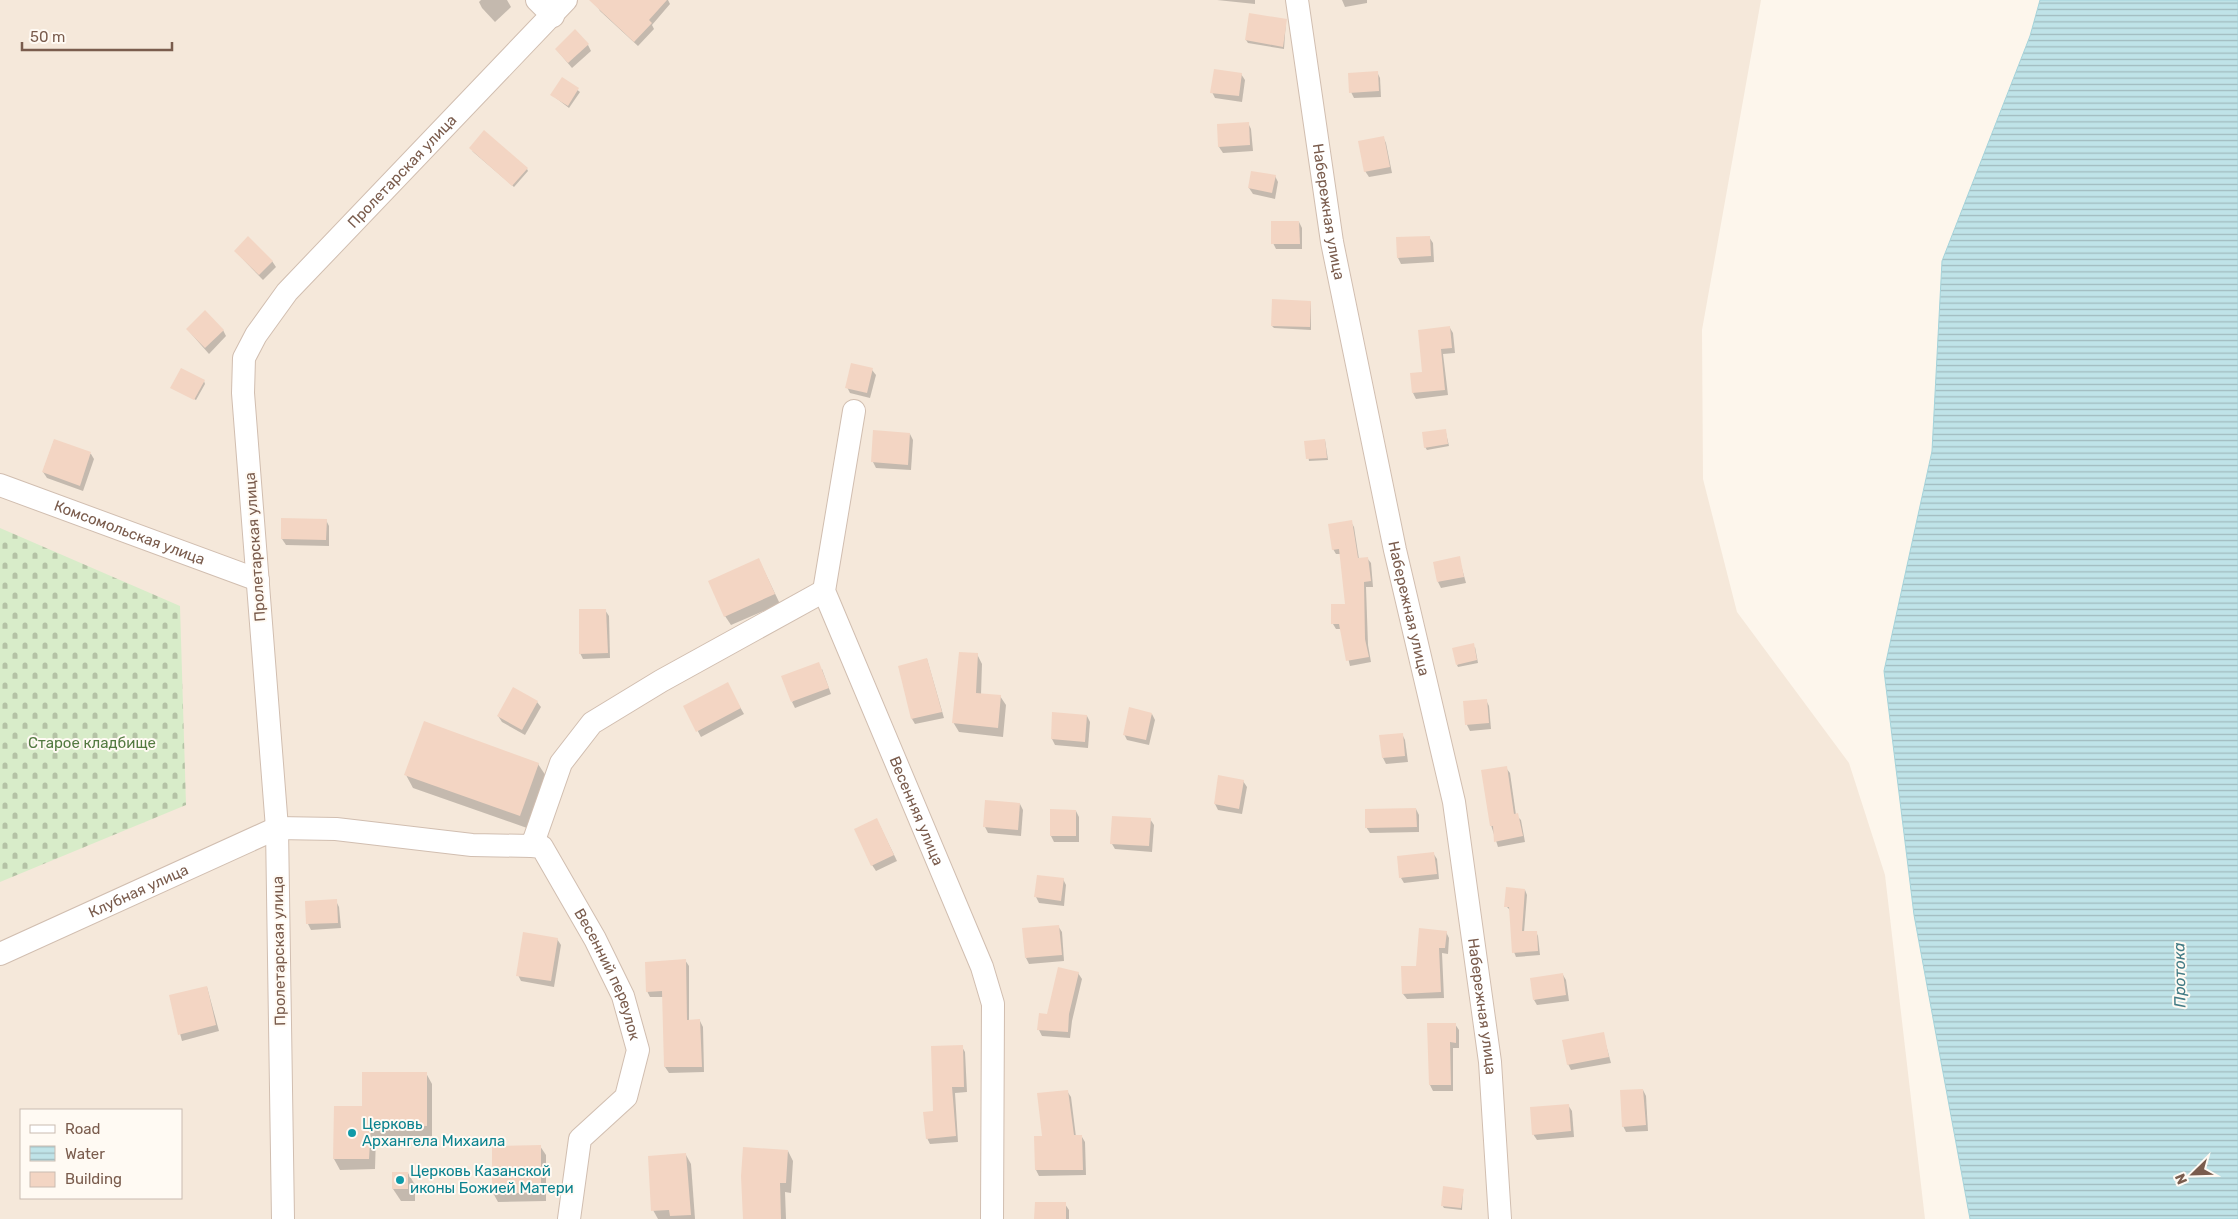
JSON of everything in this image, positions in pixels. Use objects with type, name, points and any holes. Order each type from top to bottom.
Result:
[{"type":"street","points":[[537,0],[560,8]]},
{"type":"street","name":"Набережная улица","points":[[1297,0],[1332,242],[1395,550],[1454,802],[1490,1062],[1500,1219]]},
{"type":"street","name":"Пролетарская улица","points":[[283,1219],[277,828],[243,393],[244,358],[256,335],[287,292],[560,8]]},
{"type":"street","points":[[277,828],[336,829],[472,845],[532,846],[561,763],[592,723],[661,681],[824,591],[854,411]]},
{"type":"street","name":"Комсомольская улица","points":[[0,485],[258,580]]},
{"type":"street","name":"Весенняя улица","points":[[824,591],[982,967],[992,1004],[992,1219]]},
{"type":"street","name":"Клубная улица","points":[[0,954],[277,828]]},
{"type":"street","name":"Весенний переулок","points":[[532,846],[542,847],[595,939],[623,996],[638,1050],[626,1097],[580,1139],[569,1219]]},
{"type":"shaded area","points":[[0,0],[1761,0],[1702,330],[1703,479],[1737,612],[1849,763],[1885,875],[1925,1219],[0,1219]]},
{"type":"green space","name":"Старое кладбище","points":[[0,528],[180,606],[186,805],[0,882]]},
{"type":"water","name":"Протока","points":[[2040,0],[2238,0],[2238,1219],[1970,1219],[1914,915],[1884,671],[1932,451],[1942,261],[2030,36]]},
{"type":"building","points":[[589,0],[667,0],[649,20],[652,23],[634,42]]},
{"type":"building","points":[[1249,13],[1287,19],[1283,47],[1245,40]]},
{"type":"building","points":[[575,29],[589,44],[568,63],[555,49]]},
{"type":"building","points":[[1214,69],[1242,73],[1239,96],[1210,93]]},
{"type":"building","points":[[1378,71],[1379,91],[1349,93],[1348,73]]},
{"type":"building","points":[[562,77],[579,88],[568,106],[550,95]]},
{"type":"building","points":[[1249,122],[1250,145],[1218,147],[1217,124]]},
{"type":"building","points":[[484,130],[528,168],[512,186],[469,148]]},
{"type":"building","points":[[1384,136],[1390,167],[1364,172],[1358,141]]},
{"type":"building","points":[[1251,171],[1276,175],[1272,193],[1248,188]]},
{"type":"building","points":[[1271,221],[1299,221],[1300,244],[1271,244]]},
{"type":"building","points":[[248,236],[273,261],[259,275],[234,251]]},
{"type":"building","points":[[1430,236],[1431,256],[1397,258],[1396,237]]},
{"type":"building","points":[[1272,299],[1311,301],[1310,327],[1271,326]]},
{"type":"building","points":[[205,310],[224,330],[205,348],[186,329]]},
{"type":"building","points":[[1450,326],[1452,348],[1441,349],[1445,390],[1412,393],[1410,373],[1422,372],[1418,330]]},
{"type":"building","points":[[851,363],[873,368],[867,393],[845,388]]},
{"type":"building","points":[[181,368],[205,380],[194,400],[170,388]]},
{"type":"building","points":[[1446,429],[1448,444],[1424,448],[1422,432]]},
{"type":"building","points":[[873,430],[910,433],[908,465],[871,462]]},
{"type":"building","points":[[54,439],[91,452],[80,486],[42,472]]},
{"type":"building","points":[[1325,439],[1327,458],[1306,459],[1304,441]]},
{"type":"building","points":[[281,518],[327,519],[326,540],[281,539]]},
{"type":"building","points":[[1352,520],[1358,558],[1368,557],[1371,581],[1364,582],[1365,639],[1369,657],[1346,661],[1339,624],[1331,624],[1331,604],[1345,604],[1339,549],[1332,550],[1328,524]]},
{"type":"building","points":[[1460,556],[1464,577],[1437,582],[1433,562]]},
{"type":"building","points":[[759,558],[775,594],[724,617],[708,581]]},
{"type":"building","points":[[579,609],[606,609],[608,653],[579,654]]},
{"type":"building","points":[[1474,643],[1477,660],[1456,665],[1452,648]]},
{"type":"building","points":[[959,652],[978,653],[976,693],[1001,695],[998,728],[952,723]]},
{"type":"building","points":[[927,658],[942,712],[911,719],[898,666]]},
{"type":"building","points":[[819,662],[829,688],[791,702],[781,676]]},
{"type":"building","points":[[728,682],[741,708],[696,732],[683,706]]},
{"type":"building","points":[[513,687],[538,701],[522,730],[497,716]]},
{"type":"building","points":[[1487,699],[1489,723],[1465,725],[1463,701]]},
{"type":"building","points":[[1129,707],[1152,713],[1146,740],[1123,735]]},
{"type":"building","points":[[1052,712],[1087,715],[1085,742],[1051,739]]},
{"type":"building","points":[[424,721],[539,763],[520,816],[404,775]]},
{"type":"building","points":[[1403,733],[1405,756],[1382,758],[1379,735]]},
{"type":"building","points":[[1507,766],[1514,814],[1518,813],[1523,836],[1494,842],[1493,826],[1490,826],[1481,770]]},
{"type":"building","points":[[1218,775],[1244,780],[1239,809],[1214,804]]},
{"type":"building","points":[[985,800],[1020,803],[1018,830],[983,827]]},
{"type":"building","points":[[1416,808],[1417,827],[1365,828],[1365,809]]},
{"type":"building","points":[[1050,809],[1076,810],[1076,836],[1050,836]]},
{"type":"building","points":[[1112,816],[1151,818],[1149,846],[1110,844]]},
{"type":"building","points":[[877,818],[894,855],[871,866],[854,829]]},
{"type":"building","points":[[1434,852],[1437,874],[1399,878],[1397,856]]},
{"type":"building","points":[[1037,875],[1064,878],[1061,901],[1034,897]]},
{"type":"building","points":[[1506,887],[1525,889],[1522,931],[1537,931],[1538,951],[1512,953],[1509,907],[1504,907]]},
{"type":"building","points":[[337,899],[338,923],[306,924],[305,901]]},
{"type":"building","points":[[1059,925],[1062,955],[1025,958],[1022,928]]},
{"type":"building","points":[[1419,928],[1447,931],[1445,948],[1439,948],[1441,992],[1402,994],[1401,966],[1416,966]]},
{"type":"building","points":[[523,932],[558,938],[551,981],[516,976]]},
{"type":"building","points":[[686,959],[687,1020],[700,1019],[702,1067],[664,1067],[662,991],[646,992],[645,962]]},
{"type":"building","points":[[1058,967],[1079,972],[1069,1014],[1068,1032],[1037,1030],[1039,1013],[1047,1014]]},
{"type":"building","points":[[1563,973],[1566,995],[1533,1000],[1530,978]]},
{"type":"building","points":[[207,986],[216,1025],[178,1035],[169,995]]},
{"type":"building","points":[[1427,1023],[1456,1023],[1456,1043],[1450,1042],[1451,1085],[1429,1085]]},
{"type":"building","points":[[1604,1032],[1609,1057],[1567,1065],[1562,1040]]},
{"type":"building","points":[[963,1045],[964,1087],[952,1087],[956,1136],[926,1139],[923,1112],[933,1111],[931,1046]]},
{"type":"building","points":[[362,1072],[427,1072],[427,1126],[371,1125],[369,1159],[333,1159],[334,1106],[362,1106]]},
{"type":"building","points":[[1643,1089],[1646,1125],[1622,1127],[1620,1090]]},
{"type":"building","points":[[1068,1090],[1074,1135],[1082,1135],[1083,1170],[1035,1170],[1034,1136],[1042,1136],[1037,1093]]},
{"type":"building","points":[[1569,1104],[1571,1131],[1532,1135],[1530,1107]]},
{"type":"building","points":[[541,1145],[541,1192],[492,1194],[492,1146]]},
{"type":"building","points":[[743,1147],[788,1150],[786,1183],[780,1183],[781,1219],[743,1219],[741,1176]]},
{"type":"building","points":[[686,1153],[691,1215],[670,1216],[669,1210],[651,1211],[648,1156]]},
{"type":"building","name":"Церковь Казанской иконы Божией Матери","points":[[392,1172],[408,1172],[408,1189],[392,1189]]},
{"type":"building","points":[[1443,1186],[1464,1189],[1461,1208],[1441,1206]]},
{"type":"building","points":[[1035,1202],[1066,1202],[1066,1219],[1034,1219]]},
{"type":"place","name":"Церковь Архангела Михаила","points":[[352,1133]]},
{"type":"place","name":"Церковь Казанской иконы Божией Матери","points":[[400,1180]]}]
